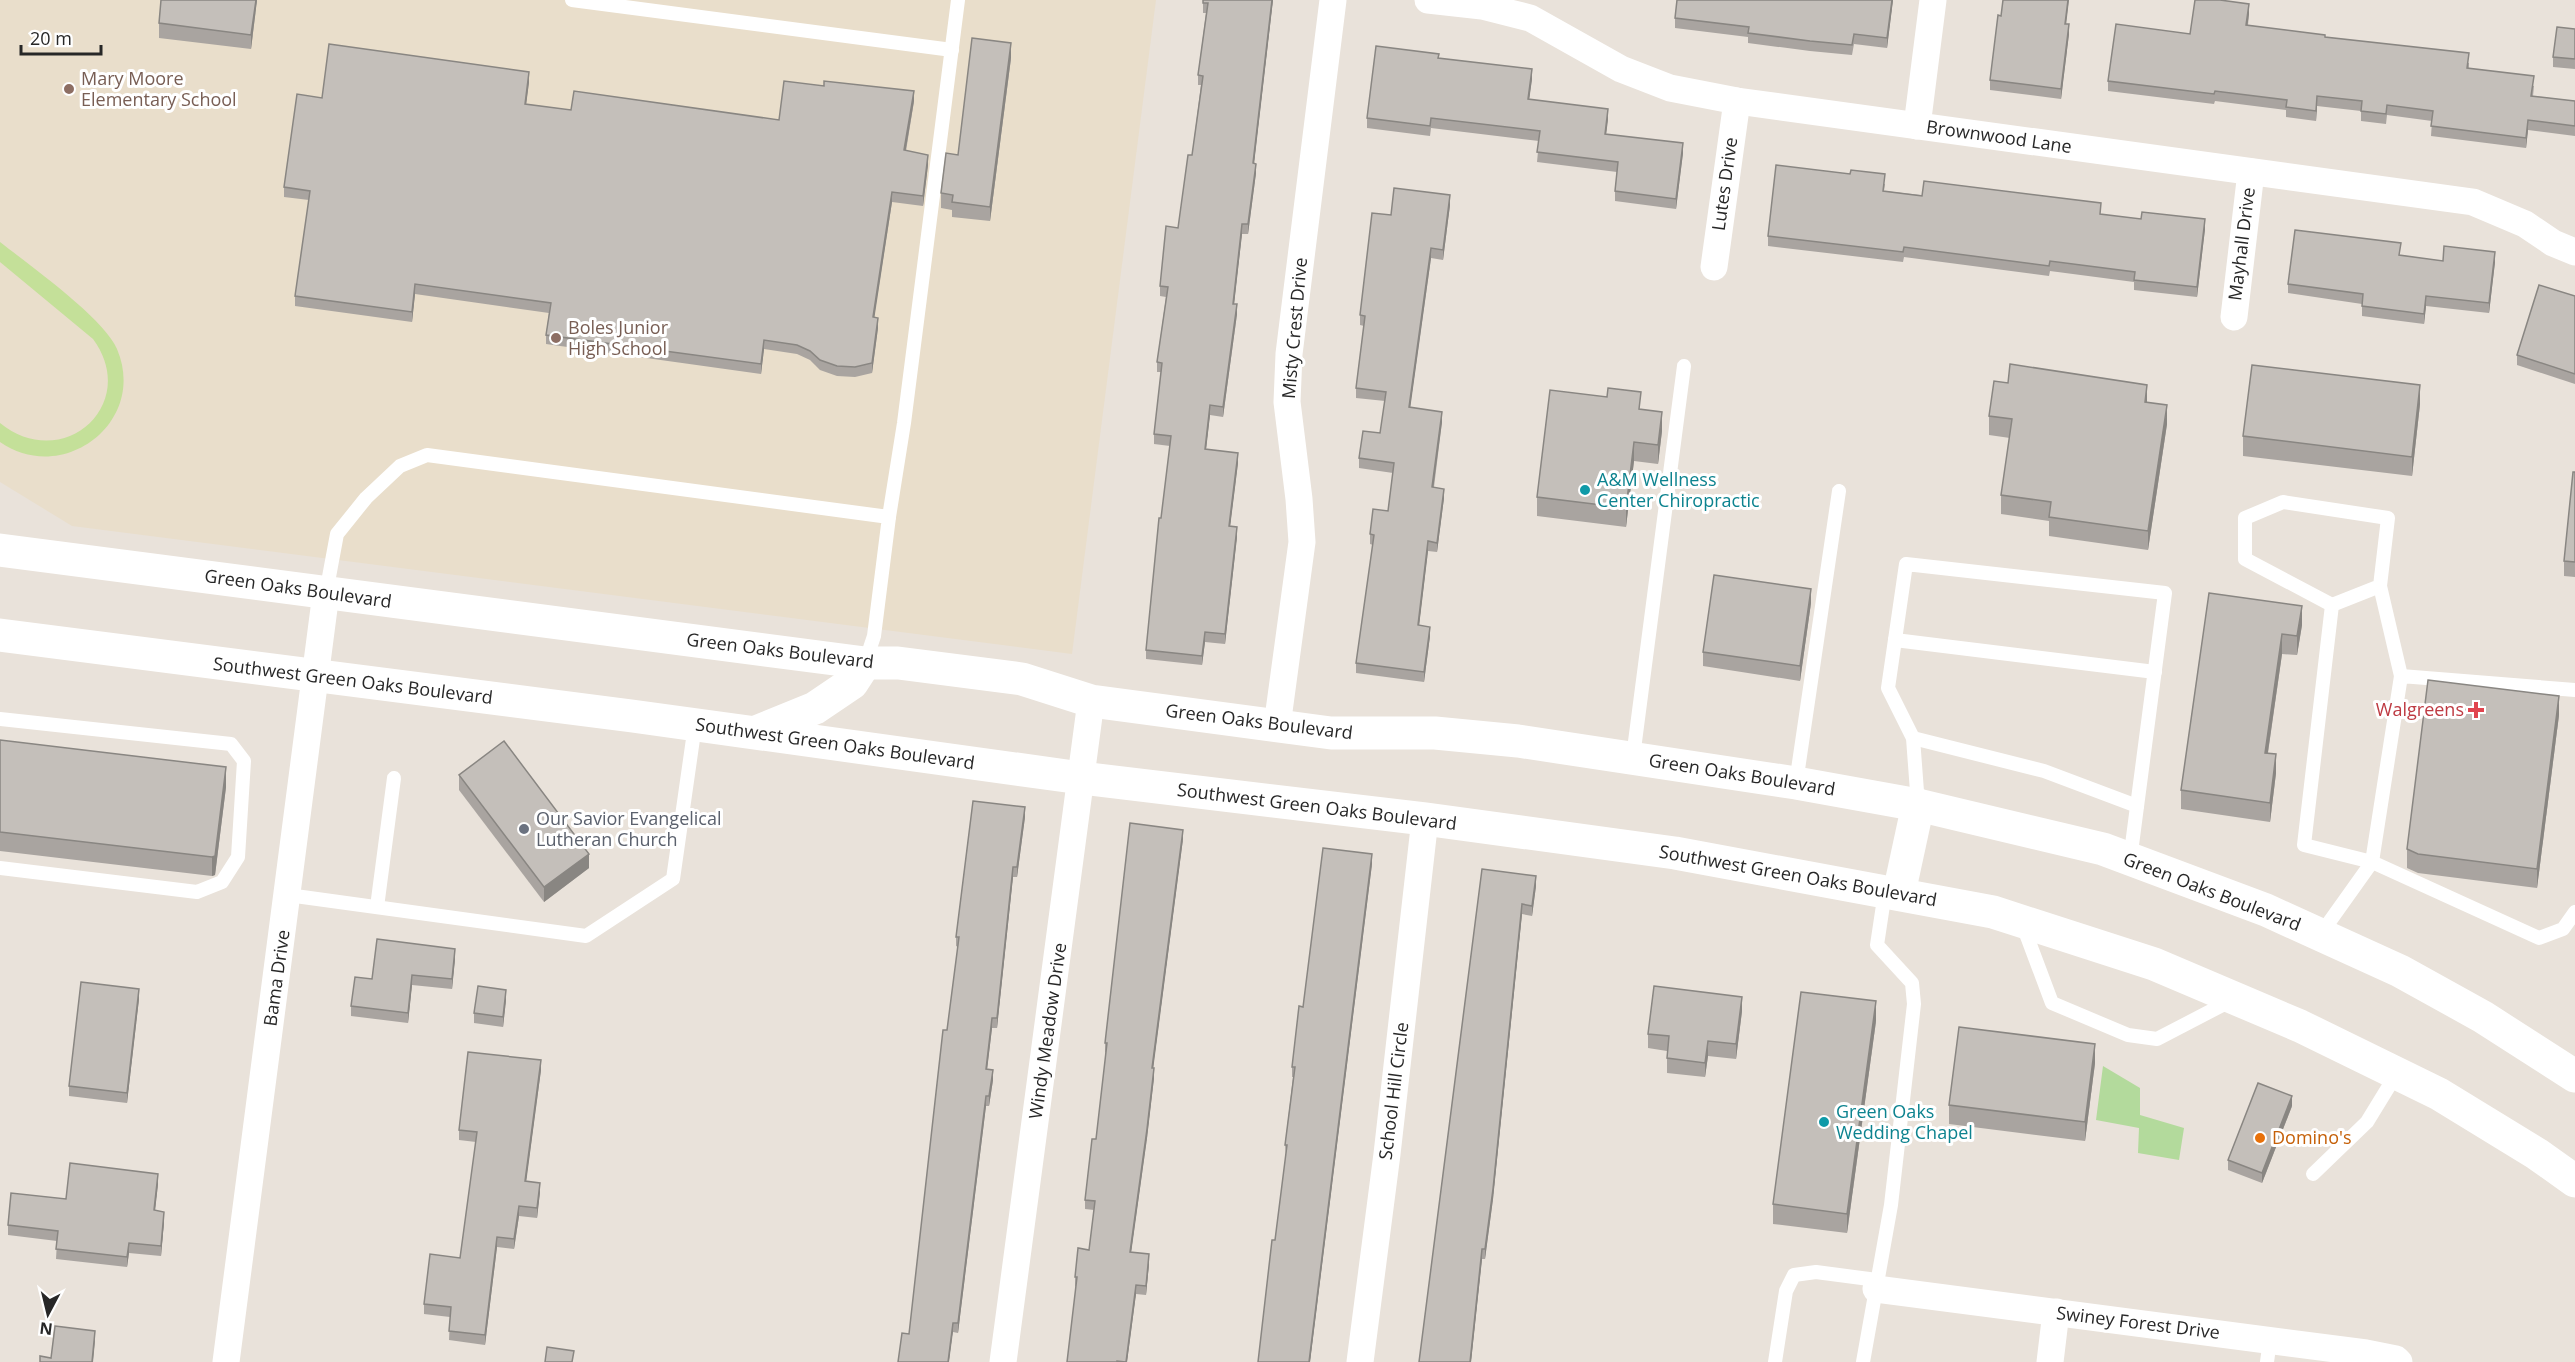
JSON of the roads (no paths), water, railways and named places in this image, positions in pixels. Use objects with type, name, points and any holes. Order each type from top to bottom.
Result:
[{"type":"main road","name":"Green Oaks Boulevard","points":[[0,550],[865,663],[898,663],[1022,679],[1092,700],[1330,734],[1434,733],[1518,741],[1796,783],[1918,805],[2103,849],[2266,910],[2400,971],[2483,1017],[2575,1076]]},
{"type":"main road","name":"Southwest Green Oaks Boulevard","points":[[0,634],[1081,778],[1425,819],[1675,853],[1993,912],[2154,964],[2300,1026],[2439,1094],[2575,1181]]},
{"type":"main road","points":[[755,733],[815,708],[852,683],[865,663]]},
{"type":"main road","points":[[1892,892],[1918,805]]},
{"type":"main road","points":[[2518,1040],[2533,1042],[2562,1057],[2575,1058]]},
{"type":"street","name":"Misty Crest Drive","points":[[1277,726],[1302,542],[1287,402],[1288,354],[1333,0]]},
{"type":"street","name":"Brownwood Lane","points":[[1428,0],[1482,6],[1530,18],[1622,69],[1670,88],[1737,101],[2473,202],[2525,225],[2553,243],[2575,252]]},
{"type":"street","points":[[1917,126],[1933,0]]},
{"type":"street","name":"Lutes Drive","points":[[1713,267],[1737,101]]},
{"type":"street","name":"Mayhall Drive","points":[[2234,316],[2251,172]]},
{"type":"street","name":"Bama Drive","points":[[226,1362],[326,593]]},
{"type":"street","name":"Windy Meadow Drive","points":[[1003,1362],[1092,700]]},
{"type":"street","name":"School Hill Circle","points":[[1360,1362],[1387,1154],[1425,819]]},
{"type":"street","name":"Swiney Forest Drive","points":[[1876,1285],[2056,1312],[2269,1351],[2366,1353],[2399,1362]]},
{"type":"street","points":[[2050,1362],[2056,1312]]},
{"type":"lane","points":[[572,0],[952,50]]},
{"type":"lane","points":[[865,663],[874,636],[904,423],[958,0]]},
{"type":"lane","points":[[1633,757],[1684,366]]},
{"type":"lane","points":[[326,593],[337,534],[366,498],[400,466],[428,455],[889,517]]},
{"type":"lane","points":[[1796,783],[1839,491]]},
{"type":"lane","points":[[2320,934],[2372,862],[2401,676],[2380,586],[2388,518],[2283,502],[2245,518],[2245,559],[2332,605],[2380,586]]},
{"type":"lane","points":[[1918,805],[1913,738],[1888,688],[1905,564],[2165,593],[2130,860]]},
{"type":"lane","points":[[2332,605],[2304,845],[2372,862],[2539,938],[2563,929],[2575,912]]},
{"type":"lane","points":[[1895,640],[2155,672]]},
{"type":"lane","points":[[2401,676],[2575,690]]},
{"type":"lane","points":[[0,719],[231,744],[244,761],[238,857],[222,882],[197,892],[0,868]]},
{"type":"lane","points":[[288,894],[586,936],[673,879],[695,725]]},
{"type":"lane","points":[[1913,738],[2043,771],[2137,806]]},
{"type":"lane","points":[[377,907],[394,778]]},
{"type":"lane","points":[[1863,1362],[1890,1204],[1914,1004],[1912,983],[1877,945],[1892,892]]},
{"type":"lane","points":[[2022,921],[2052,1003],[2128,1035],[2157,1039],[2236,998]]},
{"type":"lane","points":[[2313,1174],[2367,1122],[2397,1073]]},
{"type":"lane","points":[[1774,1362],[1786,1291],[1794,1275],[1816,1272],[1876,1285]]},
{"type":"place","name":"Mary Moore Elementary School","points":[[69,89]]},
{"type":"place","name":"Boles Junior High School","points":[[556,338]]},
{"type":"place","name":"A&M Wellness Center Chiropractic","points":[[1585,490]]},
{"type":"place","name":"Walgreens","points":[[2476,710]]},
{"type":"place","name":"Our Savior Evangelical Lutheran Church","points":[[524,829]]},
{"type":"place","name":"Green Oaks Wedding Chapel","points":[[1824,1122]]},
{"type":"place","name":"Domino's","points":[[2260,1138]]}]
